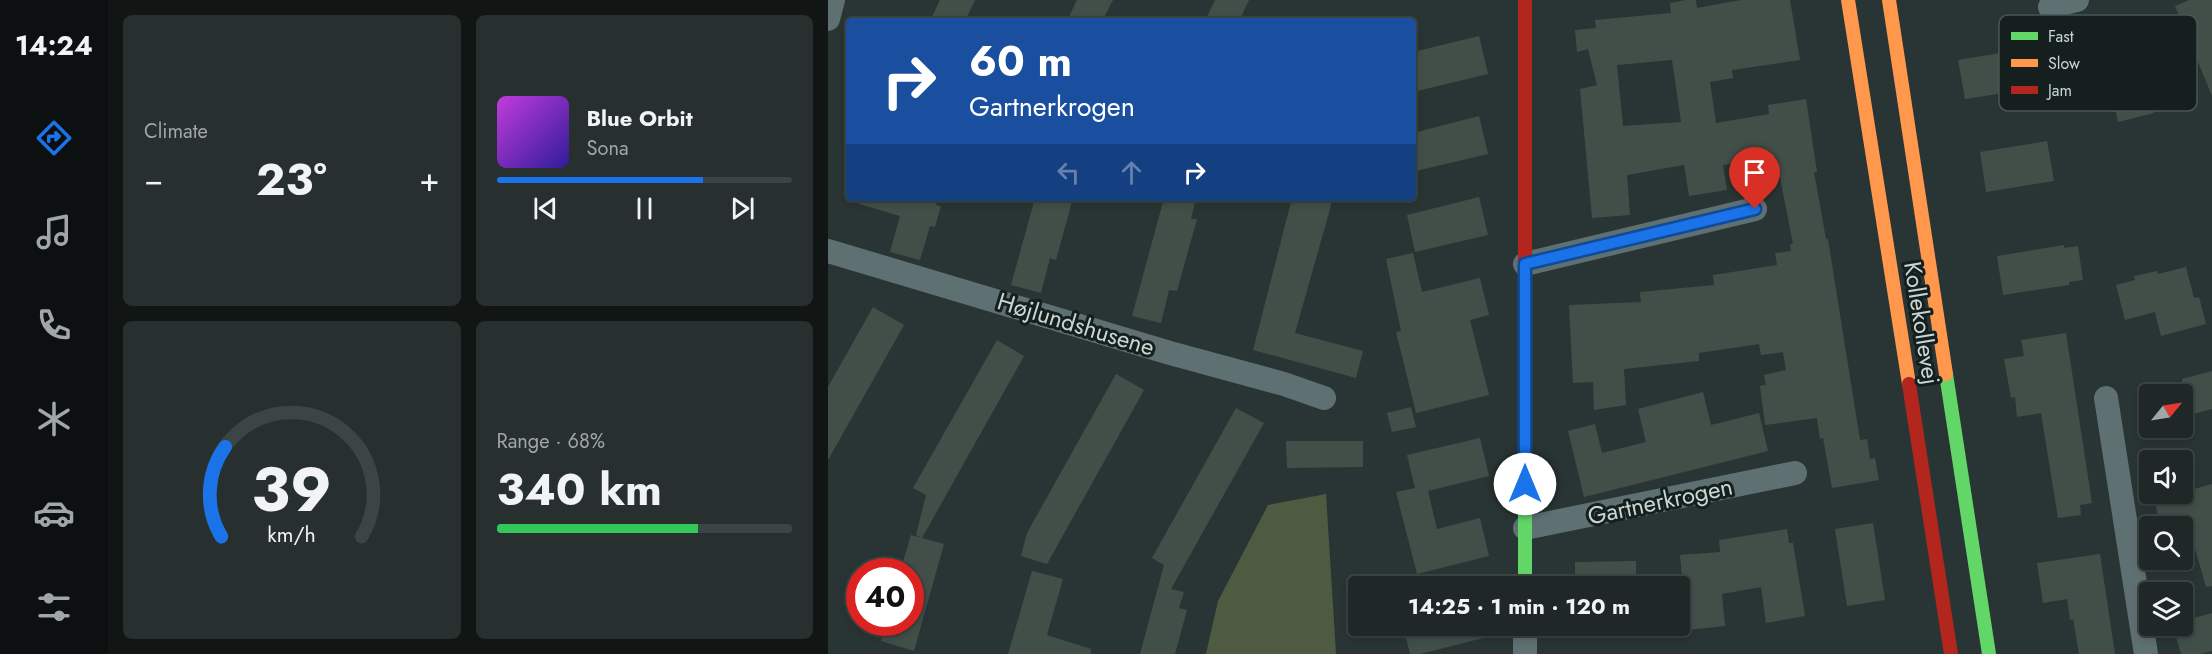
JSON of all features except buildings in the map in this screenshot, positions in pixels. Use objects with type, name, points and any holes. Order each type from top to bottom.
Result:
[{"type":"street","points":[[828,17],[833,0]]},
{"type":"street","name":"Kollekollevej","points":[[1848,0],[1951,654]]},
{"type":"street","name":"Kollekollevej","points":[[1889,0],[1989,654]]},
{"type":"street","points":[[2050,7],[2077,0]]},
{"type":"street","points":[[1525,576],[1527,1]]},
{"type":"street","points":[[1525,264],[1755,209]]},
{"type":"street","name":"Højlundshusene","points":[[828,251],[1170,353],[1284,384],[1324,398]]},
{"type":"street","points":[[2106,398],[2146,654]]},
{"type":"street","name":"Gartnerkrogen","points":[[1525,528],[1795,473]]},
{"type":"street","points":[[1525,636],[1525,654]]},
{"type":"green space","points":[[1326,494],[1336,654],[1206,654],[1218,601],[1268,505]]},
{"type":"traffic: fast","points":[[1525,267],[1525,576]]},
{"type":"traffic: fast","points":[[1946,374],[1989,654]]},
{"type":"traffic: slow","points":[[1848,0],[1909,384]]},
{"type":"traffic: slow","points":[[1889,0],[1946,374]]},
{"type":"traffic: jam","points":[[1525,0],[1525,267]]},
{"type":"traffic: jam","points":[[1909,384],[1951,654]]},
{"type":"route","points":[[1525,484],[1525,264],[1755,209]]}]
